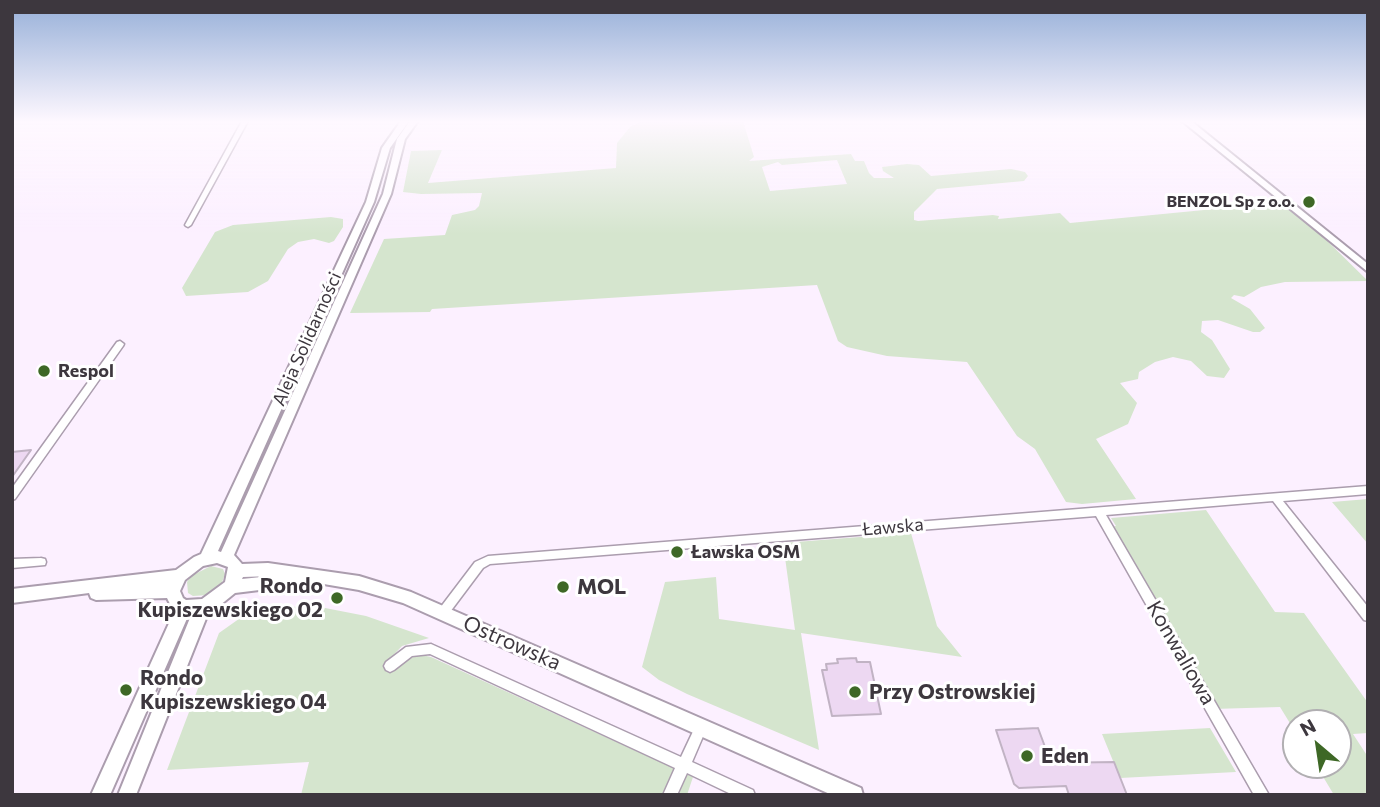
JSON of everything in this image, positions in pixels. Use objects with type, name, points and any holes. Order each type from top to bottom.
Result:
[{"type":"main road","name":"Aleja Solidarności","points":[[207,558],[370,202],[383,159]]},
{"type":"main road","name":"Aleja Solidarności","points":[[225,558],[387,194],[396,159]]},
{"type":"main road","points":[[12,596],[175,583],[192,565],[207,558],[225,558],[235,565],[237,570],[231,587],[223,595],[203,606],[127,795]]},
{"type":"main road","name":"Ostrowska","points":[[237,570],[268,569],[359,583],[406,597],[854,795]]},
{"type":"main road","points":[[100,795],[184,607]]},
{"type":"street","points":[[188,225],[224,159]]},
{"type":"street","points":[[1232,159],[1368,269]]},
{"type":"street","points":[[12,496],[120,344]]},
{"type":"street","name":"Ławska","points":[[443,612],[479,565],[488,560],[1368,490]]},
{"type":"street","points":[[1275,497],[1368,617]]},
{"type":"street","name":"Konwaliowa","points":[[1099,511],[1262,795]]},
{"type":"street","points":[[12,564],[41,562]]},
{"type":"street","name":"Ostrowska","points":[[231,587],[316,577]]},
{"type":"street","points":[[175,583],[177,603],[184,607],[203,606]]},
{"type":"street","name":"Ostrowska","points":[[390,666],[410,651],[431,649],[748,795]]},
{"type":"street","points":[[670,795],[701,727]]},
{"type":"green space","points":[[410,159],[438,159],[428,183],[616,168],[616,159],[752,159],[749,161],[854,159],[864,161],[874,178],[894,178],[883,171],[882,167],[907,164],[919,165],[931,176],[1011,169],[1025,172],[1028,176],[1024,181],[937,189],[914,212],[914,220],[918,221],[993,215],[999,216],[998,219],[1060,213],[1070,223],[1276,203],[1288,206],[1310,224],[1368,281],[1285,282],[1261,287],[1244,297],[1234,295],[1231,298],[1250,309],[1265,328],[1260,332],[1253,332],[1218,320],[1202,321],[1201,332],[1212,340],[1230,369],[1224,378],[1207,376],[1191,361],[1173,357],[1155,362],[1139,372],[1138,379],[1120,383],[1137,403],[1128,424],[1096,439],[1136,499],[1082,504],[1066,502],[1035,449],[1017,436],[967,362],[887,356],[847,347],[838,341],[817,285],[432,309],[430,312],[350,313],[384,239],[445,235],[452,215],[475,210],[479,206],[482,193],[403,192]],"holes":[[[837,160],[847,184],[770,191],[762,167],[778,162],[782,165]]]},
{"type":"green space","points":[[331,217],[343,219],[343,227],[334,241],[329,243],[314,239],[298,242],[288,249],[268,281],[248,292],[186,296],[182,288],[215,232],[233,225]]},
{"type":"green space","points":[[1368,499],[1368,544],[1332,502]]},
{"type":"green space","points":[[1206,510],[1275,612],[1304,613],[1368,703],[1368,733],[1353,734],[1368,757],[1368,795],[1334,795],[1324,779],[1352,779],[1352,709],[1213,709],[1109,527],[1116,526],[1111,518]]},
{"type":"green space","points":[[911,533],[937,626],[962,657],[801,633],[819,750],[687,694],[659,680],[642,667],[665,582],[716,577],[719,619],[795,630],[783,543]]},
{"type":"green space","points":[[211,566],[223,569],[225,574],[221,585],[208,595],[193,596],[188,593],[187,582],[191,576]]},
{"type":"green space","points":[[260,604],[298,607],[305,604],[313,606],[311,609],[317,611],[320,607],[366,616],[429,638],[402,646],[385,664],[422,655],[431,657],[693,777],[687,795],[301,795],[309,762],[167,770],[219,633]]},
{"type":"green space","points":[[1210,728],[1236,772],[1120,778],[1102,734]]},
{"type":"building","points":[[31,450],[12,477],[12,452]]},
{"type":"building","name":"Przy Ostrowskiej","points":[[856,658],[857,662],[870,662],[881,714],[832,716],[822,670],[827,670],[826,664],[838,663],[837,659]]},
{"type":"building","points":[[1038,728],[1051,763],[1114,762],[1127,795],[1069,795],[1066,786],[1019,788],[1014,784],[996,730]]},
{"type":"place","name":"BENZOL Sp z o.o.","points":[[1309,202]]},
{"type":"place","name":"Respol","points":[[44,371]]},
{"type":"place","name":"Ławska OSM","points":[[677,552]]},
{"type":"place","name":"MOL","points":[[563,587]]},
{"type":"place","name":"Rondo Kupiszewskiego 02","points":[[337,598]]},
{"type":"place","name":"Rondo Kupiszewskiego 04","points":[[126,690]]},
{"type":"place","name":"Przy Ostrowskiej","points":[[855,692]]},
{"type":"place","name":"Eden","points":[[1027,756]]}]
